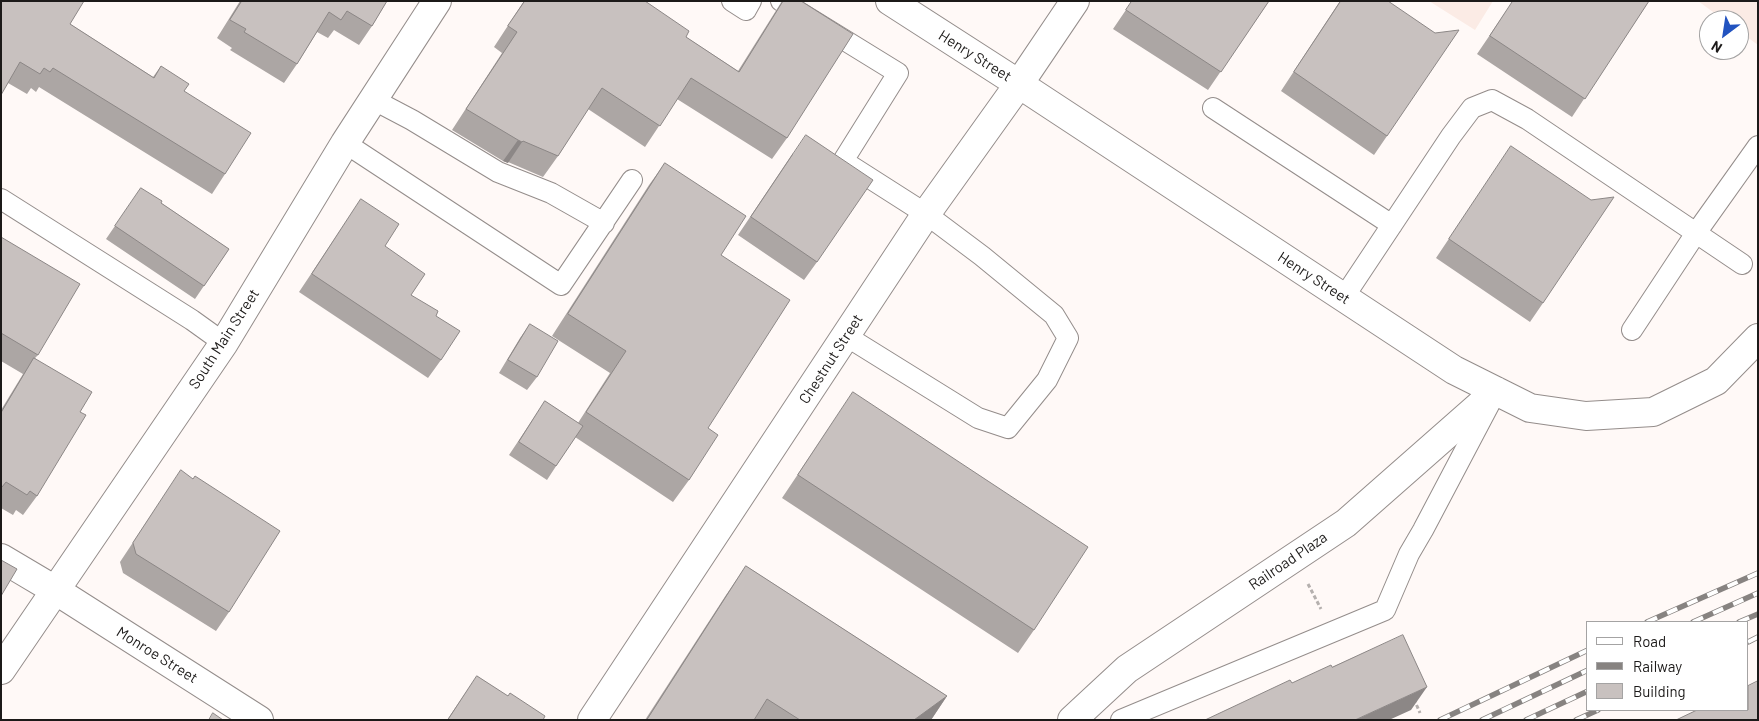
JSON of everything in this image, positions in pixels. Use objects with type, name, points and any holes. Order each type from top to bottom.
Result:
[{"type":"street","name":"South Main Street","points":[[1,670],[224,343],[345,143],[436,1]]},
{"type":"street","name":"Henry Street","points":[[890,1],[1454,370],[1530,408],[1586,416],[1653,412],[1716,381],[1758,338]]},
{"type":"street","name":"Chestnut Street","points":[[592,720],[926,214],[1019,84],[1075,1]]},
{"type":"street","name":"Railroad Plaza","points":[[1072,720],[1127,669],[1346,523],[1496,391]]},
{"type":"street","name":"Monroe Street","points":[[1,558],[55,590],[259,720]]},
{"type":"lane","points":[[732,1],[746,10],[751,1]]},
{"type":"lane","points":[[781,1],[898,73],[843,161],[926,214],[982,256],[1054,315],[1068,338],[1047,380],[1008,428],[978,418],[846,336]]},
{"type":"lane","points":[[374,100],[412,120],[498,172],[551,193],[604,223]]},
{"type":"lane","points":[[1344,297],[1451,136],[1472,108],[1492,100],[1527,119],[1742,264]]},
{"type":"lane","points":[[1213,108],[1392,225]]},
{"type":"lane","points":[[345,143],[562,285],[632,180]]},
{"type":"lane","points":[[1632,330],[1696,232],[1758,146]]},
{"type":"lane","points":[[1,199],[192,320],[224,343]]},
{"type":"lane","points":[[1121,720],[1385,610],[1409,554],[1428,522],[1496,391]]},
{"type":"path","points":[[1305,577],[1321,611]]},
{"type":"path","points":[[1414,697],[1420,713]]},
{"type":"shaded area","points":[[1429,1],[1493,1],[1475,30]]},
{"type":"shaded area","points":[[1698,1],[1758,1],[1758,45],[1749,38],[1749,10],[1710,10]]},
{"type":"building","points":[[1,1],[84,1],[70,24],[154,78],[161,66],[189,84],[184,91],[251,133],[225,174],[53,68],[50,72],[44,68],[40,74],[20,62],[1,95]]},
{"type":"building","points":[[242,1],[387,1],[372,26],[347,11],[341,20],[329,12],[297,64],[244,32],[246,29],[230,20]]},
{"type":"building","points":[[525,1],[645,1],[689,31],[686,37],[739,72],[783,1],[801,1],[853,34],[787,138],[691,78],[660,126],[602,88],[558,156],[518,140],[466,109],[517,32],[508,26]]},
{"type":"building","points":[[1132,1],[1269,1],[1221,72],[1126,10]]},
{"type":"building","points":[[1341,1],[1388,1],[1435,33],[1459,30],[1387,136],[1294,72]]},
{"type":"building","points":[[1513,1],[1649,1],[1585,99],[1490,36]]},
{"type":"building","points":[[806,135],[873,180],[817,262],[751,217]]},
{"type":"building","points":[[1511,146],[1591,200],[1614,197],[1543,303],[1449,239]]},
{"type":"building","points":[[665,163],[746,216],[721,255],[790,300],[708,428],[718,435],[689,480],[586,412],[626,351],[568,314]]},
{"type":"building","points":[[141,188],[229,249],[204,286],[115,226]]},
{"type":"building","points":[[361,199],[399,224],[385,246],[425,274],[411,295],[438,311],[436,316],[460,331],[441,360],[312,274]]},
{"type":"building","points":[[1,237],[80,284],[38,355],[1,333]]},
{"type":"building","points":[[530,324],[558,341],[537,377],[508,360]]},
{"type":"building","points":[[34,358],[92,392],[80,412],[86,415],[37,496],[30,491],[27,495],[6,482],[1,487],[1,413]]},
{"type":"building","points":[[853,392],[1088,547],[1034,630],[798,475]]},
{"type":"building","points":[[545,401],[583,426],[556,466],[519,442]]},
{"type":"building","points":[[181,470],[193,479],[195,476],[280,531],[229,612],[136,554],[133,543]]},
{"type":"building","points":[[1,560],[17,569],[1,596]]},
{"type":"building","points":[[746,566],[947,696],[914,720],[800,720],[767,699],[754,720],[647,720]]},
{"type":"building","points":[[1403,635],[1427,687],[1355,720],[1205,720],[1290,680],[1292,683]]},
{"type":"building","points":[[477,676],[508,696],[510,693],[545,716],[543,720],[448,720]]},
{"type":"building","points":[[1758,681],[1758,720],[1676,720],[1695,711],[1749,711],[1749,686]]},
{"type":"building","points":[[213,713],[223,720],[209,720]]},
{"type":"railway","points":[[1649,621],[1758,573]]},
{"type":"railway","points":[[1695,621],[1758,593]]},
{"type":"railway","points":[[1741,621],[1758,614]]},
{"type":"railway","points":[[1749,642],[1758,637]]},
{"type":"railway","points":[[1440,720],[1586,651]]},
{"type":"railway","points":[[1482,720],[1586,671]]},
{"type":"railway","points":[[1526,720],[1586,692]]},
{"type":"railway","points":[[1576,720],[1596,711]]}]
